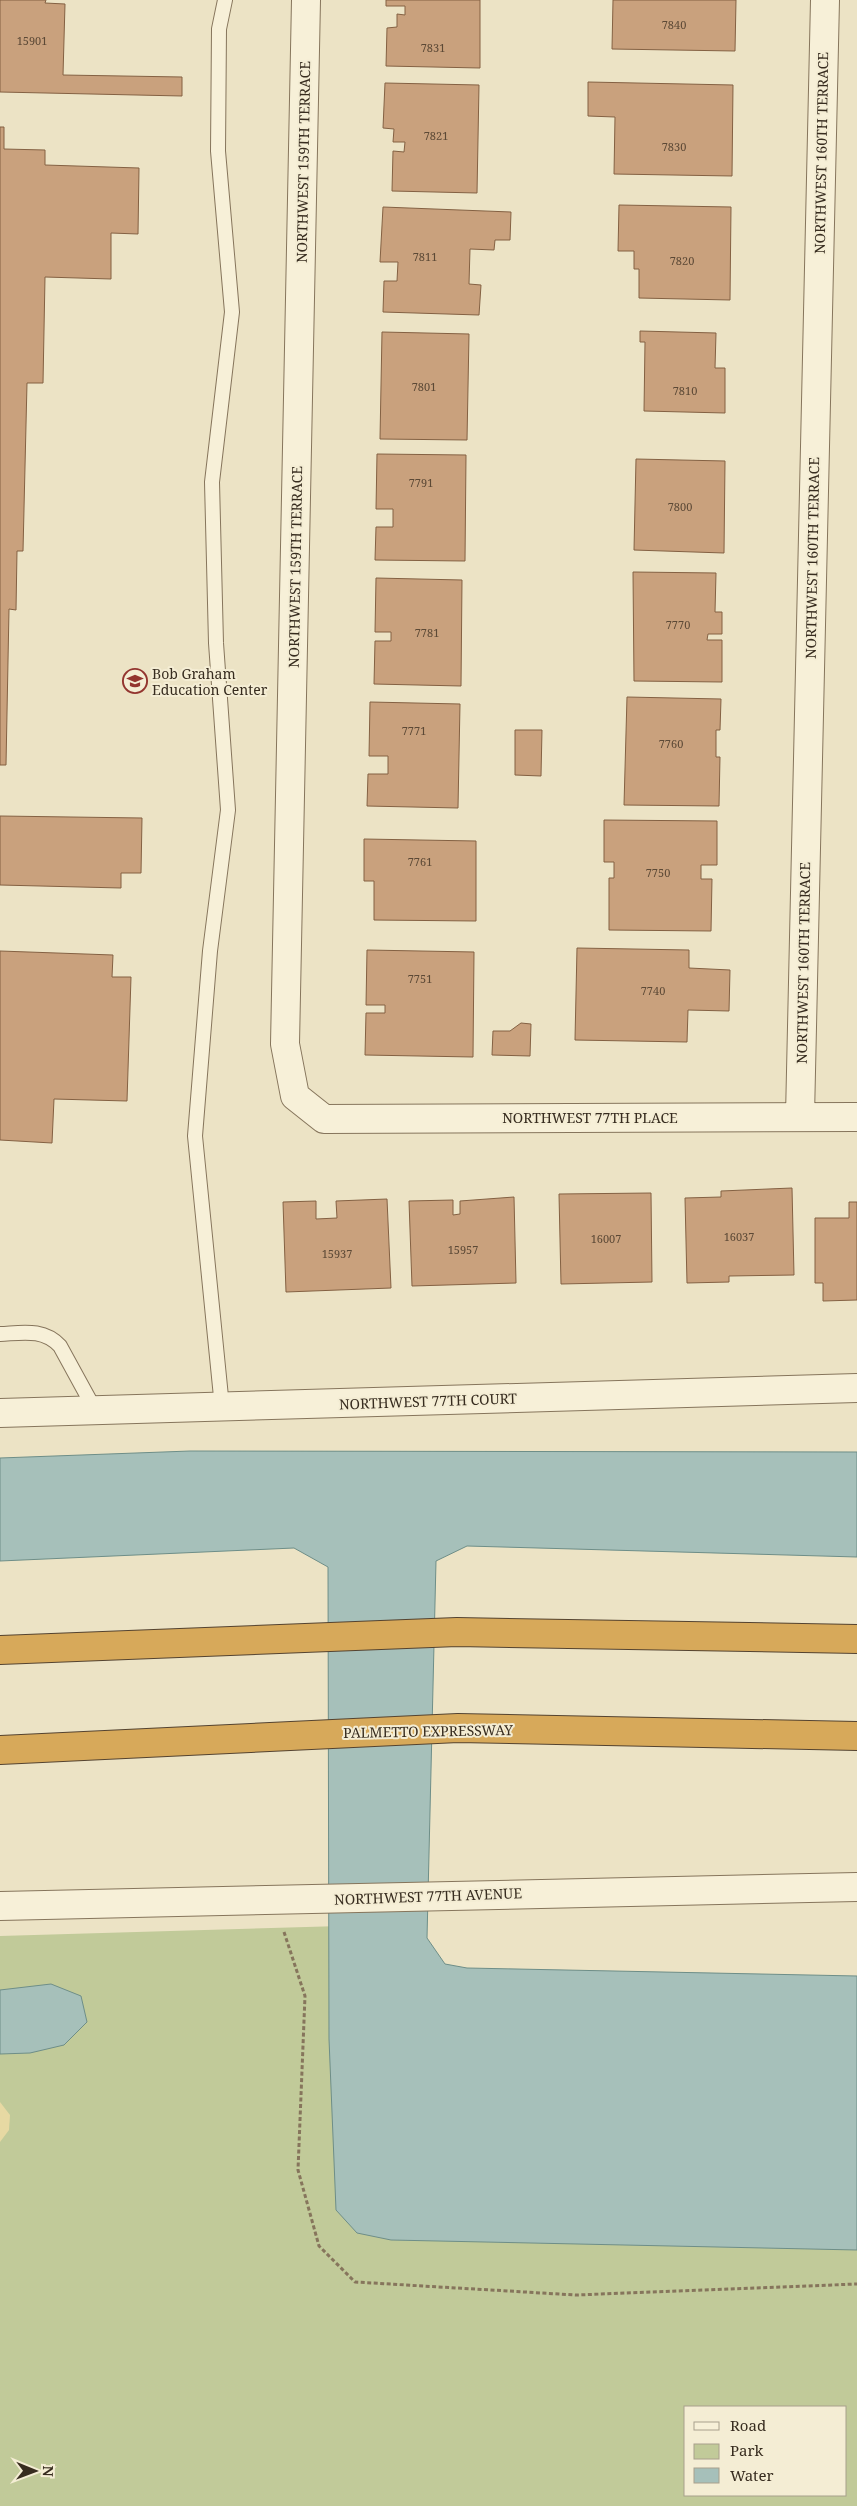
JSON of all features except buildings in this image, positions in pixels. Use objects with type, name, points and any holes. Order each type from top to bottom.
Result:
[{"type":"highway","points":[[0,1650],[457,1632],[857,1639]]},
{"type":"highway","name":"PALMETTO EXPRESSWAY","points":[[0,1750],[458,1728],[857,1736]]},
{"type":"street","name":"NORTHWEST 159TH TERRACE","points":[[306,0],[285,1044],[295,1096],[324,1119]]},
{"type":"street","name":"NORTHWEST 160TH TERRACE","points":[[800,1116],[825,0]]},
{"type":"street","name":"NORTHWEST 77TH PLACE","points":[[324,1119],[857,1117]]},
{"type":"street","name":"NORTHWEST 77TH COURT","points":[[0,1413],[857,1388]]},
{"type":"street","name":"NORTHWEST 77TH AVENUE","points":[[0,1906],[468,1894],[857,1887]]},
{"type":"lane","points":[[222,1406],[195,1136],[210,951],[228,810],[216,643],[212,482],[232,312],[218,150],[219,29],[225,0]]},
{"type":"lane","points":[[0,1334],[42,1334],[53,1339],[60,1346],[95,1410]]},
{"type":"path","points":[[273,1900],[305,1996],[298,2170],[319,2246],[355,2282],[576,2295],[857,2284]]},
{"type":"green space","points":[[341,1926],[857,2222],[857,2506],[0,2506],[0,1936]]},
{"type":"sand","points":[[0,2102],[10,2115],[9,2130],[0,2142]]},
{"type":"water","points":[[190,1451],[857,1452],[857,1557],[467,1546],[436,1561],[427,1938],[445,1964],[467,1968],[857,1976],[857,2250],[391,2240],[357,2233],[336,2210],[329,2039],[328,1567],[294,1548],[0,1561],[0,1458]]},
{"type":"water","points":[[51,1984],[81,1996],[87,2022],[64,2045],[30,2053],[0,2054],[0,1990]]},
{"type":"place","name":"Bob Graham Education Center","points":[[135,681]]}]
